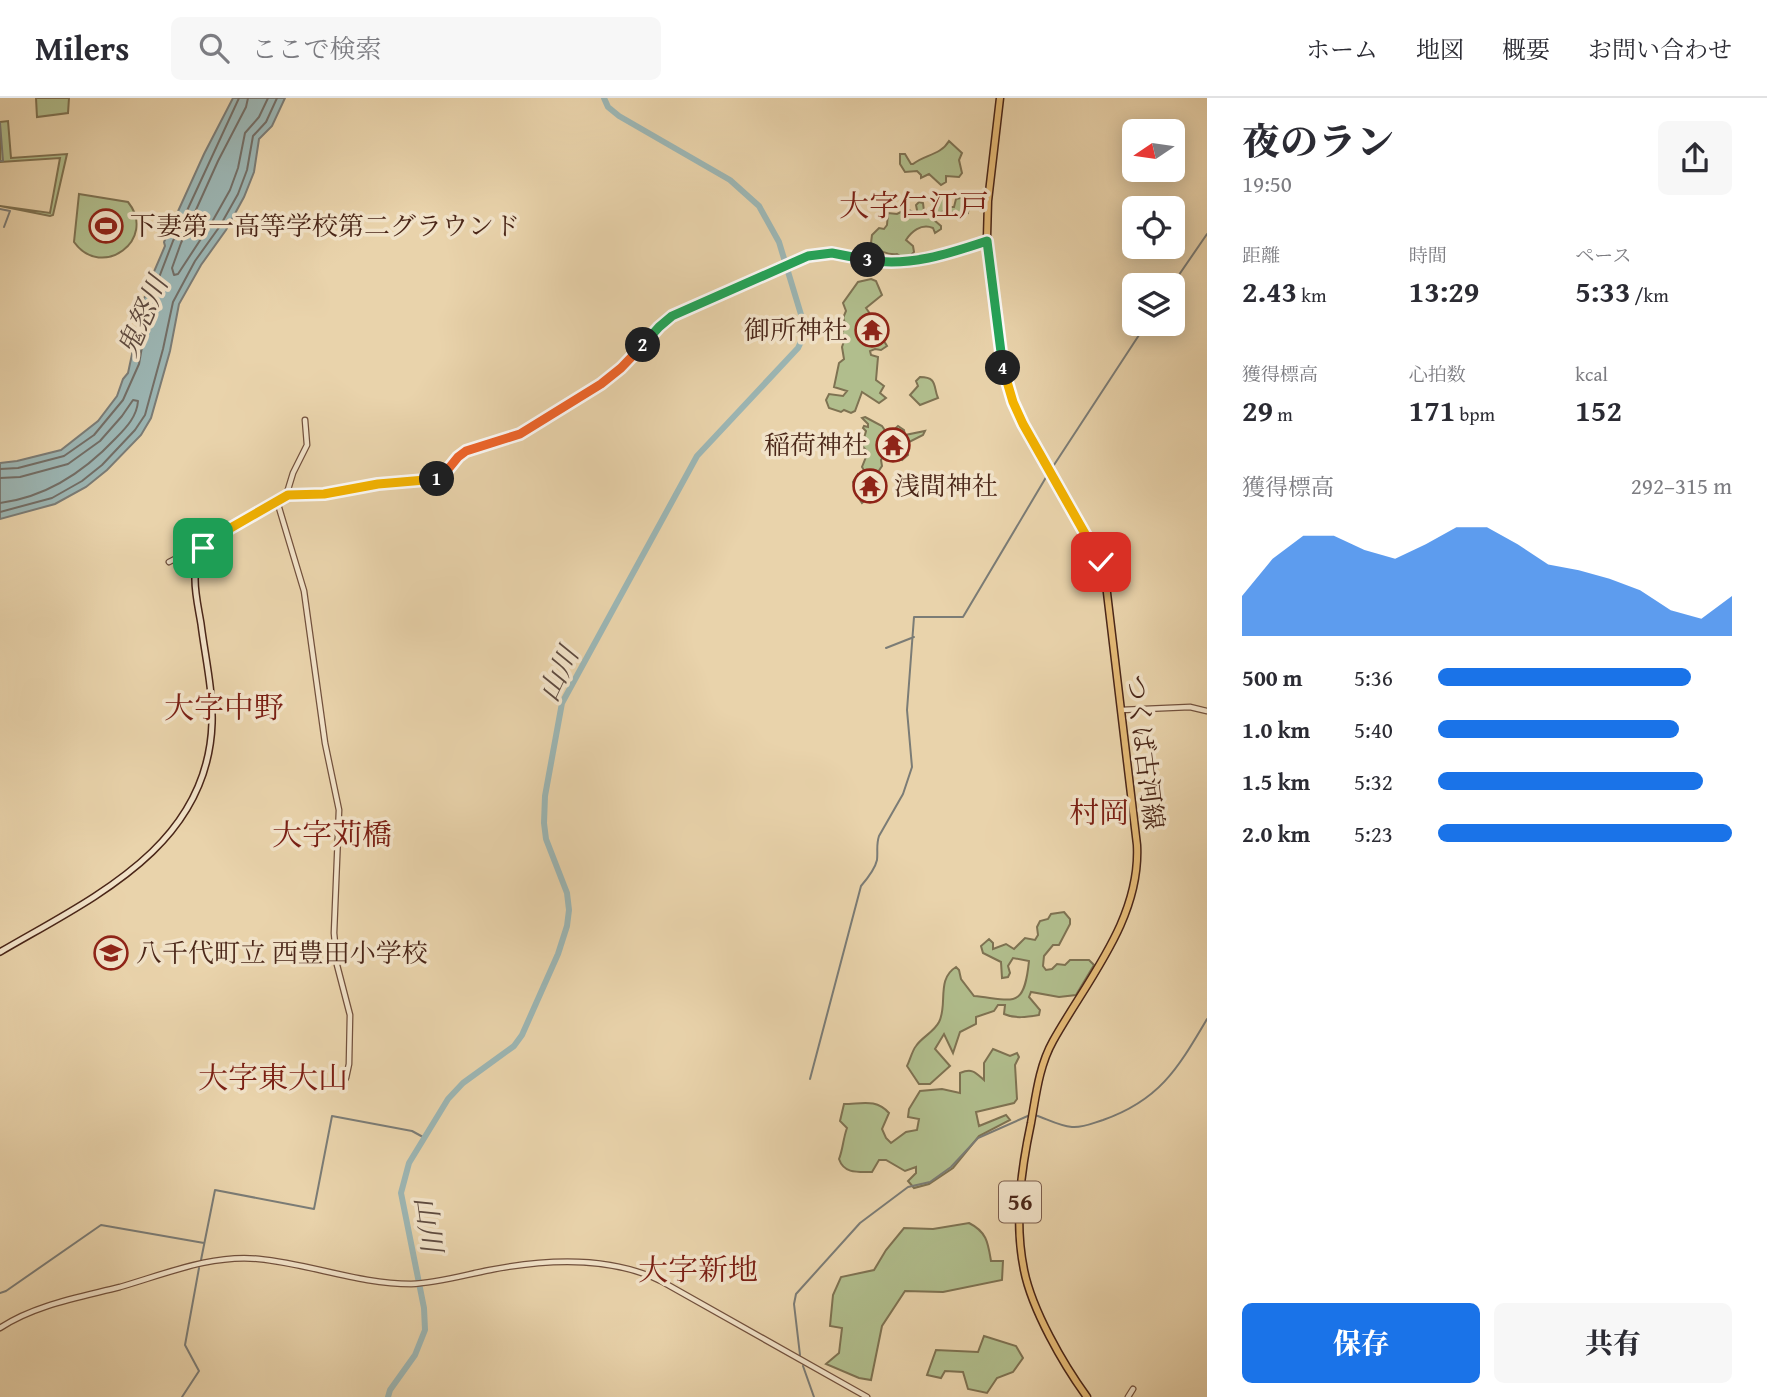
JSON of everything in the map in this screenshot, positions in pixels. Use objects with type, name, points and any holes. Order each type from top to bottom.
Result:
[{"type":"main road","name":"つくば古河線","points":[[1000,98],[988,201],[987,241],[1002,361],[1013,402],[1023,424],[1092,544],[1105,576],[1138,859],[1136,880],[1122,922],[1043,1061],[1022,1166],[1022,1261],[1030,1292],[1062,1358],[1087,1397]]},
{"type":"main road","points":[[0,952],[127,874],[161,845],[191,803],[206,763],[212,724],[195,579],[196,563],[206,545],[215,537],[286,496],[327,494],[378,484],[439,478],[466,451],[520,434],[601,384],[621,368],[654,331],[672,316],[793,262],[825,253],[886,262],[908,262],[932,258],[987,241]]},
{"type":"street","points":[[286,496],[293,473],[307,445],[305,420]]},
{"type":"street","points":[[277,501],[304,591],[328,762],[340,810],[334,933],[337,965],[350,1015],[349,1065],[346,1078]]},
{"type":"street","points":[[169,562],[206,545]]},
{"type":"street","points":[[1119,710],[1190,707],[1207,711]]},
{"type":"street","points":[[0,1328],[54,1305],[224,1260],[259,1259],[380,1281],[413,1284],[528,1264],[597,1264],[634,1270],[661,1281],[867,1397]]},
{"type":"street","points":[[1128,1397],[1133,1389]]},
{"type":"green space","points":[[36,98],[69,98],[68,113],[37,117]]},
{"type":"green space","points":[[8,121],[11,158],[67,154],[53,215],[0,206],[50,213],[60,158],[0,162],[0,122]]},
{"type":"green space","points":[[949,141],[962,153],[959,160],[962,173],[959,177],[946,176],[946,182],[941,185],[929,174],[921,178],[917,171],[905,172],[900,164],[900,154],[905,154],[913,164],[942,149]]},
{"type":"green space","name":"下妻第一高等学校第二グラウンド","points":[[79,194],[128,202],[135,216],[136,229],[123,251],[98,257],[86,253],[74,242]]},
{"type":"green space","points":[[939,194],[949,201],[949,207],[954,207],[956,199],[970,196],[968,213],[958,215],[954,212],[946,213],[946,210],[937,214],[934,209]]},
{"type":"green space","points":[[923,203],[924,211],[932,209],[936,215],[934,220],[941,229],[935,233],[933,228],[929,227],[914,231],[906,240],[913,246],[914,252],[909,257],[903,258],[873,246],[872,235],[887,225],[888,213],[897,214],[907,209],[918,215],[916,205]]},
{"type":"green space","points":[[871,279],[876,281],[882,295],[866,308],[875,324],[864,324],[864,331],[871,338],[879,333],[887,346],[881,350],[870,351],[871,355],[878,357],[876,380],[884,386],[880,393],[886,398],[879,403],[862,392],[855,411],[841,412],[829,408],[826,400],[829,394],[843,396],[847,391],[834,387],[839,363],[844,359],[842,347],[845,338],[842,333],[846,325],[843,318],[846,311],[843,303],[858,282]]},
{"type":"green space","points":[[920,377],[926,377],[934,383],[938,398],[920,405],[910,395],[918,386],[916,381]]},
{"type":"green space","points":[[862,418],[882,426],[888,435],[898,426],[904,430],[905,435],[925,431],[923,435],[905,444],[908,455],[902,460],[895,456],[888,459],[883,457],[882,466],[876,475],[871,470],[865,472],[862,467],[868,452],[862,446],[866,431],[863,428],[868,427]]},
{"type":"green space","points":[[869,473],[878,479],[875,485],[877,489],[862,503],[855,492],[853,482],[858,474],[863,476]]},
{"type":"green space","points":[[1064,912],[1070,919],[1070,924],[1059,945],[1053,945],[1044,956],[1043,966],[1046,970],[1057,964],[1065,965],[1070,960],[1089,960],[1094,965],[1076,995],[1059,997],[1031,992],[1029,997],[1040,1010],[1039,1015],[1008,1016],[1004,1014],[1005,1005],[998,1005],[994,1011],[976,1017],[976,1024],[960,1032],[953,1053],[944,1034],[935,1049],[950,1066],[930,1084],[919,1084],[907,1066],[913,1050],[939,1022],[944,985],[950,972],[956,967],[959,970],[961,979],[974,996],[1008,1000],[1015,998],[1024,988],[1029,961],[1013,958],[1008,966],[1008,977],[1002,978],[1001,962],[983,953],[981,946],[989,939],[993,943],[993,949],[1006,944],[1014,949],[1025,938],[1035,940],[1040,921],[1048,919],[1051,914]]},
{"type":"green space","points":[[993,1049],[1010,1056],[1017,1053],[1019,1057],[1015,1065],[1017,1099],[1014,1103],[976,1112],[979,1126],[1006,1115],[1010,1120],[979,1136],[953,1168],[929,1184],[914,1188],[908,1181],[916,1173],[916,1167],[905,1171],[886,1160],[879,1160],[872,1172],[862,1172],[848,1170],[841,1164],[839,1159],[847,1128],[840,1121],[844,1104],[868,1103],[884,1108],[889,1113],[882,1129],[891,1143],[906,1132],[917,1130],[919,1119],[908,1117],[909,1109],[920,1091],[942,1089],[960,1093],[960,1073],[968,1071],[976,1073],[984,1080],[984,1063]]},
{"type":"green space","points":[[969,1223],[980,1230],[986,1239],[991,1261],[1003,1261],[1002,1280],[943,1292],[905,1291],[882,1326],[871,1380],[859,1378],[826,1364],[839,1353],[842,1328],[830,1326],[833,1295],[841,1277],[874,1270],[904,1228],[933,1229]]},
{"type":"green space","points":[[984,1336],[1016,1346],[1023,1358],[1013,1372],[997,1378],[987,1393],[968,1389],[963,1372],[945,1371],[941,1378],[927,1375],[936,1350],[978,1352]]},
{"type":"water","name":"鬼怒川","points":[[233,98],[285,98],[272,126],[259,139],[254,172],[244,197],[179,304],[170,351],[151,418],[141,435],[86,487],[55,504],[0,519],[0,463],[61,450],[98,421],[117,396],[128,373],[143,303],[141,302],[150,290],[147,288],[165,246],[164,242]]},
{"type":"waterway","name":"山川","points":[[388,1397],[390,1390],[415,1355],[425,1330],[424,1308],[401,1193],[409,1163],[448,1099],[463,1083],[514,1046],[522,1035],[558,954],[567,926],[567,893],[546,839],[544,823],[545,796],[562,703],[697,456],[798,348],[806,331],[779,242],[759,206],[730,180],[619,116],[608,107],[604,98]]},
{"type":"waterway","points":[[0,123],[3,161],[0,161]]},
{"type":"waterway","points":[[0,209],[10,211],[4,227]]},
{"type":"waterway","points":[[1180,273],[1207,234]]},
{"type":"waterway","points":[[1052,468],[1138,336]]},
{"type":"waterway","points":[[810,1079],[861,886],[876,863],[879,836],[903,794],[912,767],[907,710],[914,617],[963,617],[1048,474]]},
{"type":"waterway","points":[[886,648],[914,637]]},
{"type":"waterway","points":[[1035,1115],[1076,1127],[1123,1112],[1139,1103],[1166,1080],[1187,1053],[1207,1019]]},
{"type":"waterway","points":[[800,1355],[794,1304],[796,1294],[860,1223],[908,1187],[930,1182],[951,1167],[978,1138],[1030,1115]]},
{"type":"waterway","points":[[201,1260],[215,1190],[314,1209],[332,1116],[412,1131],[423,1137]]},
{"type":"waterway","points":[[0,1293],[101,1225],[204,1243]]},
{"type":"waterway","points":[[182,1397],[199,1371],[185,1345],[199,1268]]},
{"type":"waterway","points":[[803,1366],[814,1397]]},
{"type":"place","name":"下妻第一高等学校第二グラウンド","points":[[106,226]]},
{"type":"place","name":"御所神社","points":[[872,330]]},
{"type":"place","name":"稲荷神社","points":[[893,445]]},
{"type":"place","name":"浅間神社","points":[[870,486]]},
{"type":"place","name":"八千代町立 西豊田小学校","points":[[111,953]]},
{"type":"district","name":"大字仁江戸","points":[[914,206]]},
{"type":"district","name":"大字中野","points":[[224,708]]},
{"type":"district","name":"村岡","points":[[1099,813]]},
{"type":"district","name":"大字苅橋","points":[[332,835]]},
{"type":"district","name":"大字東大山","points":[[273,1078]]},
{"type":"district","name":"大字新地","points":[[698,1270]]},
{"type":"route","points":[[203,548],[215,537],[288,495],[327,494],[378,484],[436,480],[466,451],[520,434],[601,384],[621,368],[654,331],[672,316],[803,258],[832,253],[886,262],[908,262],[932,258],[987,241],[1002,361],[1013,402],[1101,562]]}]
